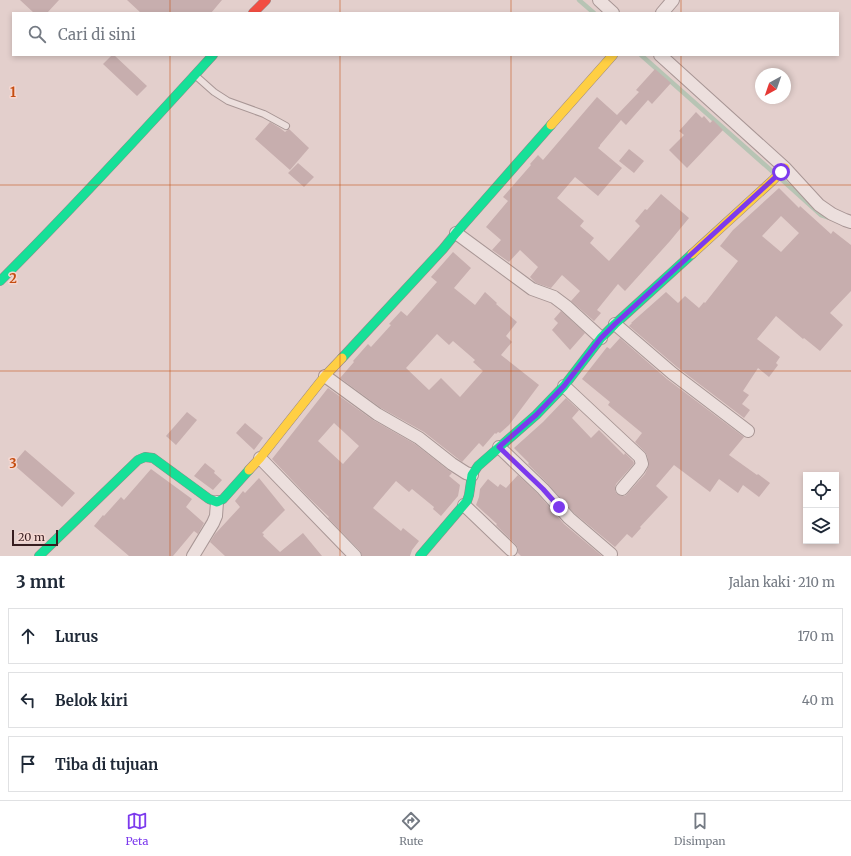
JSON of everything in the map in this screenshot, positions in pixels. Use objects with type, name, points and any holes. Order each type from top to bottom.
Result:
[{"type":"street","points":[[254,12],[266,0]]},
{"type":"street","points":[[599,0],[612,12]]},
{"type":"street","points":[[663,12],[673,0]]},
{"type":"street","points":[[0,280],[140,136],[212,56]]},
{"type":"street","points":[[39,556],[138,460],[145,457],[153,458],[210,499],[217,502],[223,499],[260,458],[325,376],[443,249],[612,56]]},
{"type":"street","points":[[661,56],[820,205],[832,214],[851,222]]},
{"type":"street","points":[[420,556],[464,505],[469,497],[472,475],[478,466],[536,415],[564,386],[601,338],[615,324],[783,170]]},
{"type":"street","points":[[456,233],[532,289],[554,297],[601,338]]},
{"type":"street","points":[[615,324],[672,373],[748,431]]},
{"type":"street","points":[[325,376],[377,414],[416,436],[452,464],[472,475]]},
{"type":"street","points":[[564,386],[640,457],[642,464],[622,489]]},
{"type":"street","points":[[499,447],[543,489],[569,518],[611,554]]},
{"type":"street","points":[[260,458],[355,556]]},
{"type":"street","points":[[193,556],[213,523],[216,516],[217,502]]},
{"type":"street","points":[[464,505],[512,550]]},
{"type":"lane","points":[[195,74],[214,92],[228,101],[264,114],[286,126]]},
{"type":"building","points":[[20,0],[59,0],[48,12],[33,12]]},
{"type":"building","points":[[127,0],[222,0],[212,12],[140,12]]},
{"type":"building","points":[[111,56],[115,56],[147,86],[137,96],[103,64]]},
{"type":"building","points":[[655,69],[671,83],[652,104],[648,100],[626,125],[621,120],[598,148],[622,168],[598,196],[575,177],[557,198],[584,221],[580,226],[594,238],[590,243],[609,261],[640,226],[635,221],[661,194],[689,218],[625,291],[618,284],[597,310],[601,313],[594,321],[571,301],[580,291],[562,275],[551,288],[536,283],[530,277],[538,267],[520,250],[509,262],[492,250],[501,240],[486,227],[508,201],[503,197],[531,165],[530,164],[538,155],[543,160],[597,97],[617,115],[639,92],[636,90]]},
{"type":"building","points":[[696,112],[702,118],[704,116],[710,123],[713,120],[723,130],[687,168],[669,150],[684,135],[679,131]]},
{"type":"building","points":[[270,122],[285,132],[289,129],[309,148],[290,170],[255,139]]},
{"type":"building","points":[[629,149],[644,161],[634,173],[619,161]]},
{"type":"building","points":[[298,163],[314,177],[304,187],[288,173]]},
{"type":"building","points":[[779,188],[799,208],[800,206],[831,234],[833,231],[851,245],[851,291],[830,313],[843,325],[820,351],[776,316],[757,339],[780,357],[776,363],[778,365],[769,377],[758,368],[743,391],[749,395],[742,404],[750,410],[744,418],[677,367],[629,326],[666,292],[678,303],[685,296],[699,308],[704,302],[705,303],[738,261],[720,246],[733,230]],"holes":[[[781,216],[799,233],[781,252],[762,236]]]},
{"type":"building","points":[[453,252],[471,268],[454,288],[475,305],[485,292],[497,303],[496,304],[517,322],[506,336],[512,342],[501,355],[539,385],[509,425],[500,433],[495,433],[483,447],[479,443],[462,462],[424,432],[381,408],[340,378],[368,344],[371,347],[391,325],[389,324],[401,311],[407,316],[437,282],[431,277]],"holes":[[[437,334],[449,345],[453,341],[475,360],[473,362],[483,371],[460,397],[441,378],[429,390],[406,368]]]},
{"type":"building","points":[[561,311],[585,333],[570,350],[552,330],[558,323],[554,319]]},
{"type":"building","points":[[620,338],[667,379],[744,437],[729,455],[770,483],[759,497],[743,485],[738,493],[719,479],[710,492],[674,465],[656,486],[668,497],[640,527],[641,528],[632,538],[627,534],[615,547],[574,513],[514,448],[543,422],[566,398],[579,410],[572,418],[591,438],[599,430],[624,455],[625,453],[633,461],[633,465],[616,484],[615,488],[617,494],[621,496],[625,496],[627,494],[645,474],[649,465],[647,455],[635,442],[642,433],[608,405],[610,402],[582,379],[607,347],[610,349]]},
{"type":"building","points":[[328,388],[373,420],[415,444],[452,473],[449,476],[460,485],[458,496],[441,516],[433,509],[434,507],[412,489],[409,492],[396,481],[373,508],[401,531],[403,528],[419,541],[412,550],[410,556],[362,556],[360,551],[328,518],[329,517],[272,459]],"holes":[[[334,423],[359,446],[343,464],[318,441]]]},
{"type":"building","points":[[187,412],[197,420],[176,445],[166,436]]},
{"type":"building","points":[[245,423],[263,438],[254,450],[236,433]]},
{"type":"building","points":[[25,450],[75,493],[62,507],[13,464]]},
{"type":"building","points":[[205,463],[215,471],[214,473],[222,480],[213,490],[194,476]]},
{"type":"building","points":[[151,469],[192,499],[186,507],[204,523],[198,534],[194,531],[173,556],[129,556],[94,526],[121,497],[124,500]]},
{"type":"building","points":[[518,475],[538,494],[564,524],[602,556],[521,556],[518,553],[518,548],[516,545],[496,525],[497,524],[476,505],[480,489],[488,479],[498,487],[500,484],[506,488]]},
{"type":"building","points":[[259,478],[285,510],[262,533],[264,534],[263,536],[280,552],[303,533],[322,556],[225,556],[210,542],[215,534],[240,507],[235,501],[243,491],[245,493]]},
{"type":"waterway","points":[[579,0],[593,12]]},
{"type":"waterway","points":[[642,56],[774,173]]},
{"type":"waterway","points":[[780,178],[821,215],[830,218]]},
{"type":"traffic: fast","points":[[0,281],[108,170],[212,56]]},
{"type":"traffic: fast","points":[[342,358],[443,249],[551,125]]},
{"type":"traffic: fast","points":[[420,556],[467,501],[472,475],[478,466],[536,415],[564,386],[601,338],[692,254]]},
{"type":"traffic: fast","points":[[39,556],[138,460],[145,457],[153,458],[209,499],[217,502],[223,499],[249,470]]},
{"type":"traffic: slow","points":[[551,125],[612,56]]},
{"type":"traffic: slow","points":[[692,254],[785,168]]},
{"type":"traffic: slow","points":[[249,470],[325,376],[342,358]]},
{"type":"traffic: jam","points":[[254,12],[266,0]]},
{"type":"route","points":[[559,507],[543,489],[499,447],[536,415],[564,386],[601,338],[615,324],[781,172]]}]
